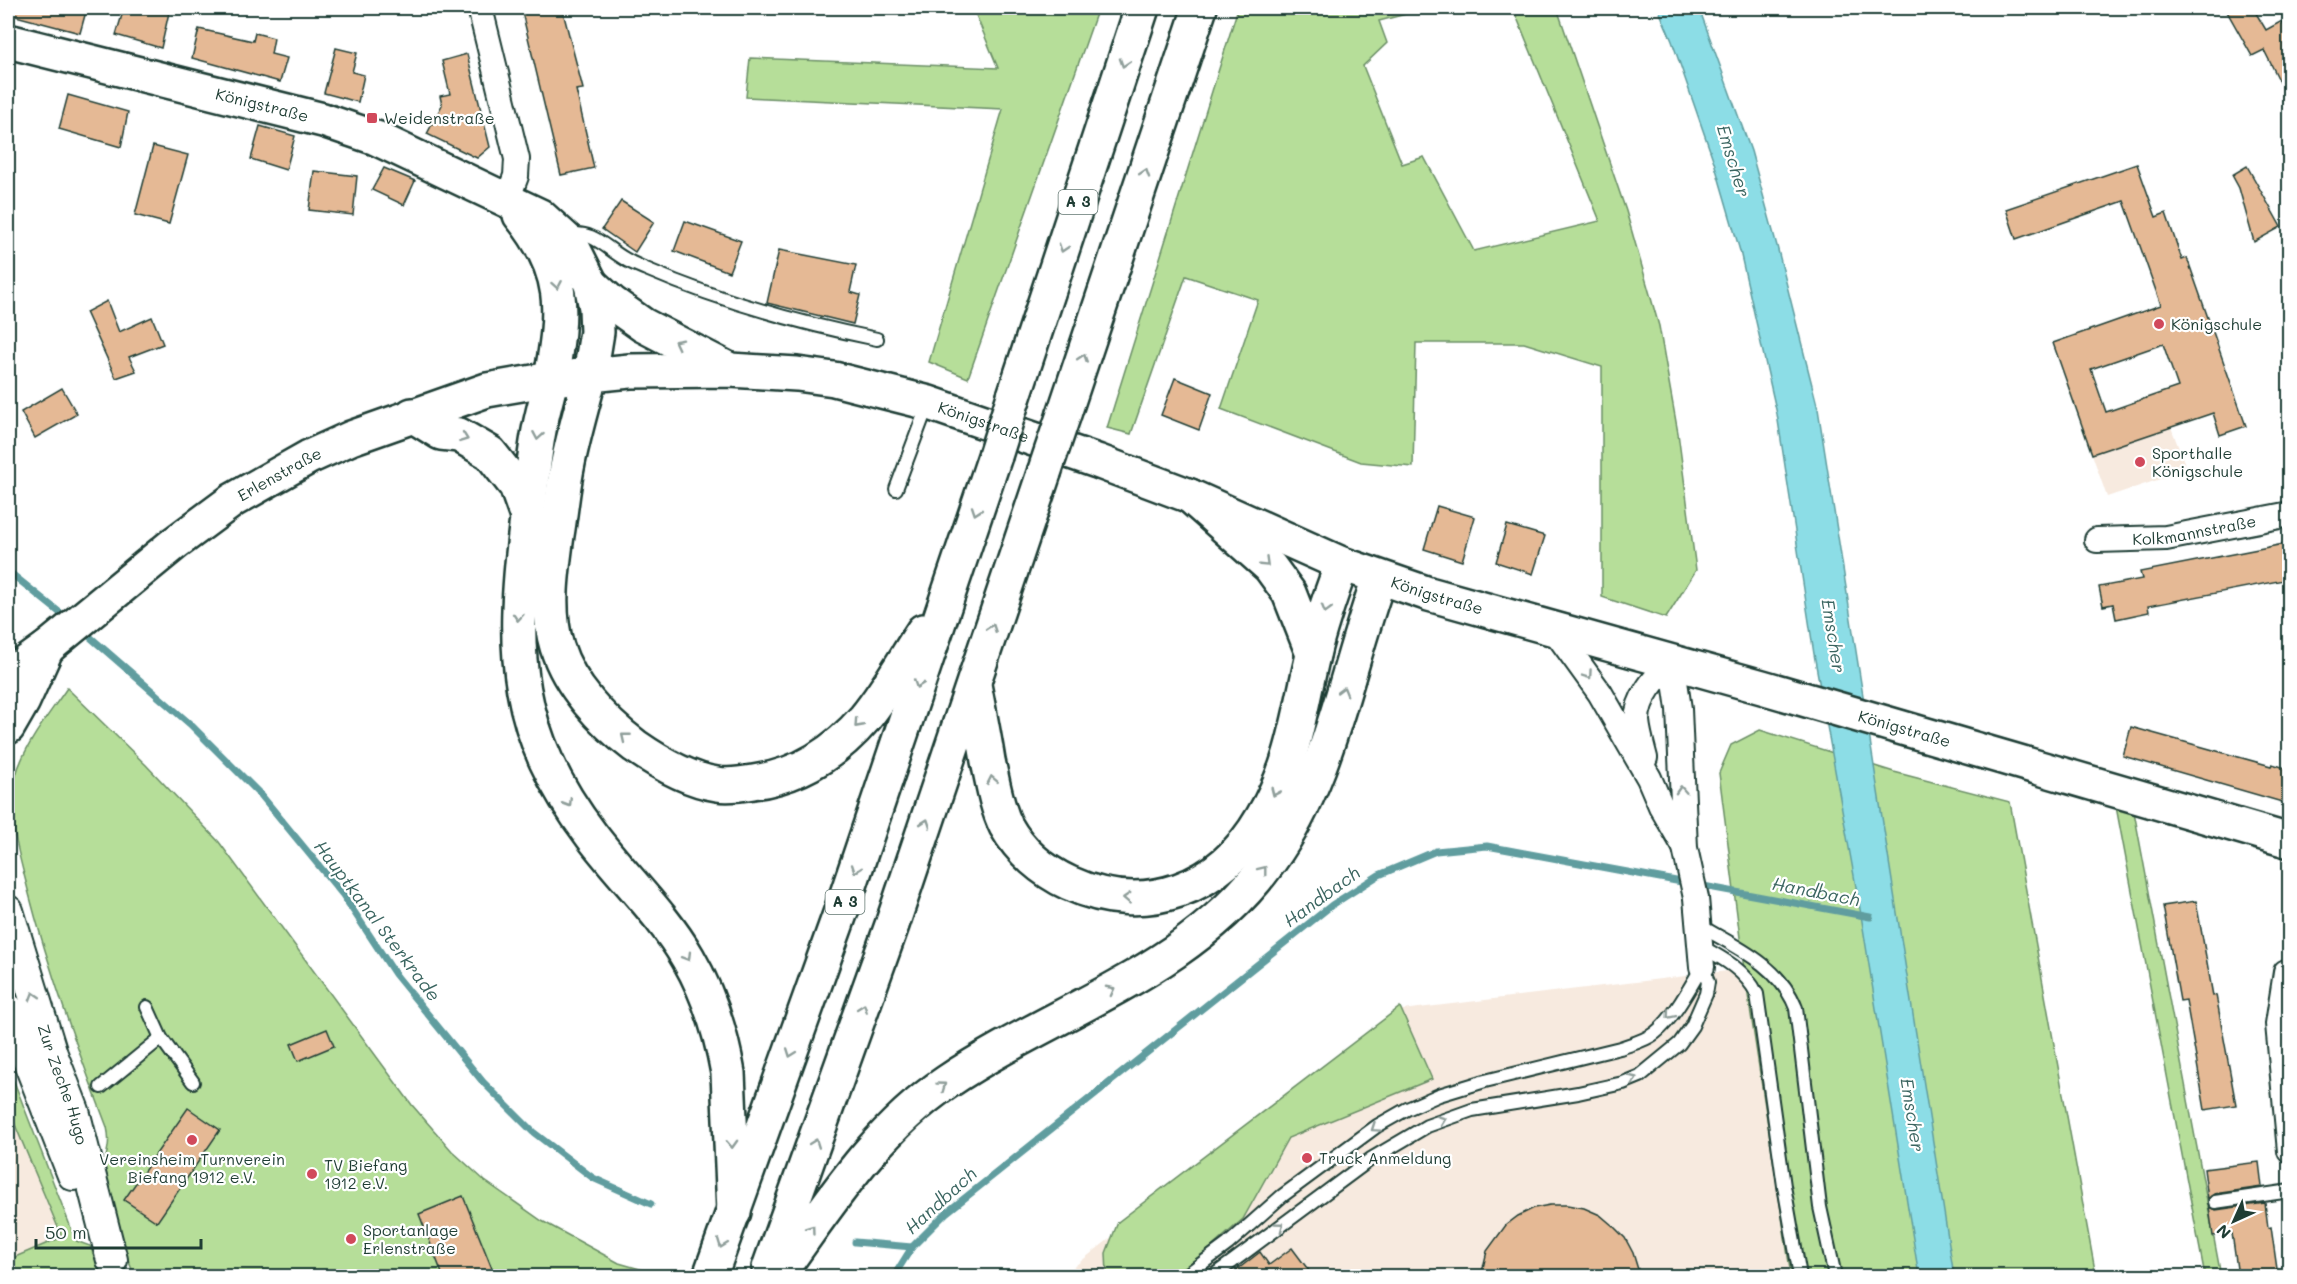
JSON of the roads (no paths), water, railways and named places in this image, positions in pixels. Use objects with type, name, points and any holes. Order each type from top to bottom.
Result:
[{"type":"main road","name":"A 3","points":[[710,1276],[845,900],[995,456],[1142,8]]},
{"type":"main road","points":[[766,1276],[892,925],[1200,8]]},
{"type":"main road","name":"Königstraße","points":[[8,41],[323,120],[376,138],[507,200],[553,241],[578,256],[591,284],[596,308],[597,332],[590,375]]},
{"type":"main road","name":"Königstraße","points":[[553,241],[554,273],[560,314],[551,379],[630,371],[730,370],[797,374],[834,378],[929,403],[1190,496],[1379,579],[1921,733],[2289,841]]},
{"type":"main road","points":[[591,284],[643,325],[730,370]]},
{"type":"main road","points":[[590,375],[567,463],[552,572],[550,612],[557,648],[574,682],[595,709],[621,735],[648,755],[695,778],[717,784],[735,785],[770,780],[804,768],[834,748],[865,718],[950,589]]},
{"type":"main road","points":[[551,379],[538,436],[517,626],[518,654],[526,707],[545,760],[557,784],[592,836],[669,930],[687,957],[710,1004],[725,1054],[728,1073],[734,1212]]},
{"type":"main road","name":"Erlenstraße","points":[[8,676],[47,648],[175,543],[233,500],[309,457],[412,415],[487,390],[551,379]]},
{"type":"main road","points":[[412,415],[441,433],[459,435],[490,453],[516,486],[528,519]]},
{"type":"main road","points":[[1190,496],[1270,567],[1289,593],[1313,654]]},
{"type":"main road","points":[[974,683],[996,801],[1007,826],[1023,850],[1053,876],[1085,891],[1108,897],[1139,898],[1169,893],[1203,880],[1234,856],[1249,838],[1272,800],[1287,764],[1303,710],[1313,654],[1328,600],[1342,564]]},
{"type":"main road","points":[[777,1276],[868,1152],[900,1119],[946,1083],[1011,1043],[1174,954],[1224,914],[1248,890],[1280,846],[1306,798],[1326,747],[1363,623],[1379,579]]},
{"type":"main road","name":"Erlenstraße","points":[[8,662],[47,648]]},
{"type":"main road","name":"Erlenstraße","points":[[8,727],[23,701],[47,648]]},
{"type":"street","points":[[480,8],[517,159],[516,176],[507,200]]},
{"type":"street","name":"Kolkmannstraße","points":[[2097,540],[2166,538],[2289,514]]},
{"type":"street","points":[[1553,628],[1589,677],[1648,778],[1688,858]]},
{"type":"street","points":[[1648,778],[1637,721],[1638,709],[1649,688],[1672,662]]},
{"type":"street","points":[[1672,662],[1679,709],[1688,858],[1696,898],[1701,946]]},
{"type":"street","name":"Zur Zeche Hugo","points":[[8,910],[52,1054],[74,1111],[115,1268]]},
{"type":"street","points":[[2286,972],[2278,1024],[2289,1151]]},
{"type":"street","name":"Zur Zeche Hugo","points":[[8,1009],[73,1176],[115,1268]]},
{"type":"lane","points":[[553,241],[579,232],[601,242],[624,259],[732,302],[822,328],[877,339]]},
{"type":"lane","points":[[896,489],[929,403]]},
{"type":"lane","points":[[1185,1276],[1228,1244],[1282,1197],[1377,1126],[1407,1109],[1439,1095],[1485,1081],[1620,1048],[1656,1032],[1679,1004],[1701,946]]},
{"type":"lane","points":[[1213,1276],[1371,1159],[1427,1126],[1472,1110],[1623,1083],[1640,1076],[1679,1044],[1692,1026],[1706,994],[1708,982],[1701,946]]},
{"type":"lane","points":[[1701,946],[1740,970],[1757,994],[1784,1186],[1800,1276]]},
{"type":"lane","points":[[1701,946],[1752,956],[1785,984],[1796,1008],[1820,1207],[1835,1276]]},
{"type":"lane","points":[[147,1007],[161,1038],[193,1082]]},
{"type":"lane","points":[[101,1087],[161,1038]]},
{"type":"lane","points":[[2215,1202],[2289,1191]]},
{"type":"water","name":"Emscher","points":[[1658,8],[1699,8],[1751,151],[1818,409],[1954,1276],[1919,1276],[1860,909],[1814,654],[1777,414],[1740,251],[1714,162],[1672,41]]},
{"type":"waterway","name":"Hauptkanal Sterkrade","points":[[8,571],[69,620]]},
{"type":"waterway","name":"Hauptkanal Sterkrade","points":[[82,630],[190,724],[261,795],[343,895],[395,974],[483,1082],[533,1132],[593,1178],[651,1204]]},
{"type":"waterway","name":"Handbach","points":[[894,1276],[912,1247],[946,1213],[1332,905],[1379,875],[1436,851],[1487,846],[1687,883]]},
{"type":"waterway","name":"Handbach","points":[[1698,885],[1870,917]]},
{"type":"waterway","name":"Hauptkanal Sterkrade","points":[[855,1242],[912,1247]]},
{"type":"place","name":"Weidenstraße","points":[[372,118]]},
{"type":"place","name":"Königschule","points":[[2159,324]]},
{"type":"place","name":"Sporthalle Königschule","points":[[2140,462]]},
{"type":"place","name":"Vereinsheim Turnverein Biefang 1912 e.V.","points":[[192,1140]]},
{"type":"place","name":"Truck Anmeldung","points":[[1307,1158]]},
{"type":"place","name":"TV Biefang 1912 e.V.","points":[[312,1174]]},
{"type":"place","name":"Sportanlage Erlenstraße","points":[[351,1239]]}]
